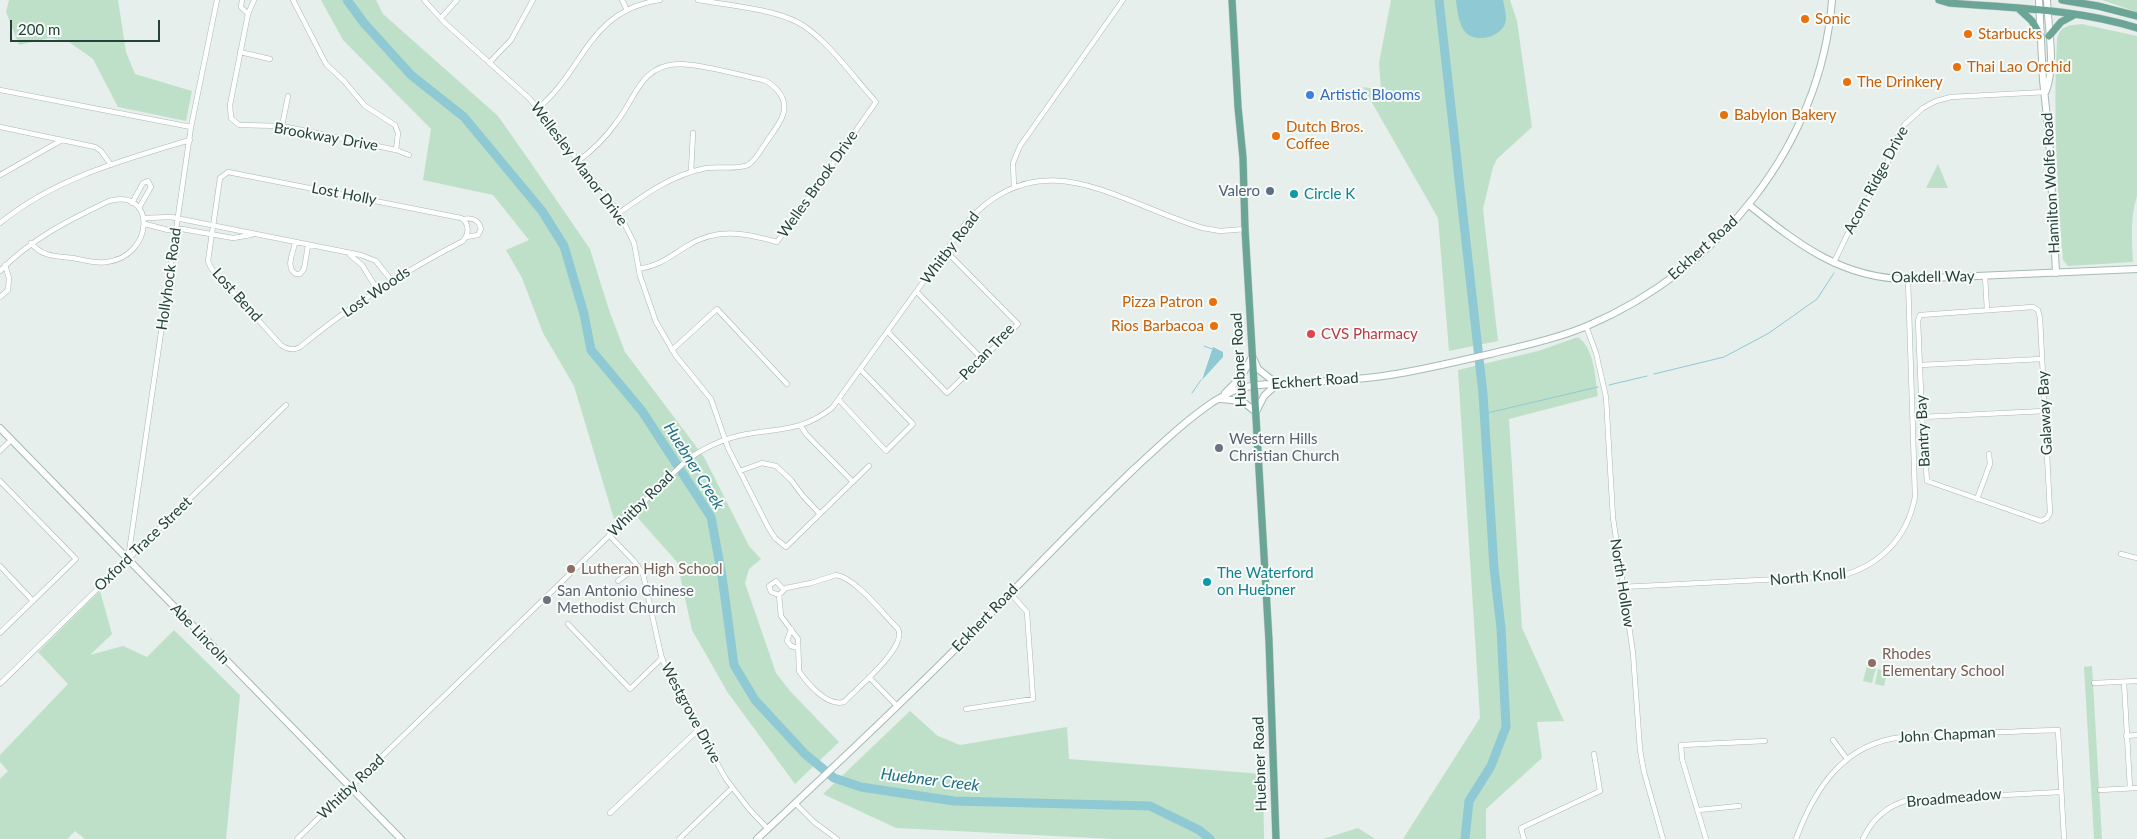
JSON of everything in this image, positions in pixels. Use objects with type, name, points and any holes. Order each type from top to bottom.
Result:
[{"type":"main road","name":"Huebner Road","points":[[1232,0],[1243,158],[1245,229],[1268,641],[1276,839]]},
{"type":"main road","name":"Eckhert Road","points":[[757,839],[897,706],[1010,593],[1054,546],[1157,448],[1199,412],[1218,399],[1237,389],[1254,386],[1359,379],[1415,371],[1537,343],[1586,326],[1623,309],[1675,276],[1726,232],[1778,164],[1815,84],[1828,36],[1832,0]]},
{"type":"main road","points":[[1940,0],[1949,3],[2048,11],[2098,18],[2137,28]]},
{"type":"main road","name":"Hamilton Wolfe Road","points":[[2039,0],[2056,273]]},
{"type":"main road","name":"Hamilton Wolfe Road","points":[[2046,92],[2050,81],[2047,0]]},
{"type":"main road","points":[[2062,0],[2137,16]]},
{"type":"main road","points":[[2019,9],[2032,21],[2040,35]]},
{"type":"main road","points":[[2048,36],[2061,22],[2074,15]]},
{"type":"main road","name":"Oakdell Way","points":[[1749,204],[1803,247],[1834,262],[1867,274],[1908,279],[2137,269]]},
{"type":"main road","points":[[1218,399],[1242,401],[1256,412],[1264,396],[1277,384],[1258,369],[1252,357]]},
{"type":"main road","points":[[1218,399],[1241,377],[1252,357]]},
{"type":"main road","name":"Abe Lincoln","points":[[0,428],[401,839]]},
{"type":"street","name":"Hollyhock Road","points":[[127,560],[190,140],[217,0]]},
{"type":"street","points":[[242,0],[241,7],[248,14]]},
{"type":"street","name":"Brookway Drive","points":[[254,0],[248,14],[240,52],[230,105],[231,118],[239,125],[282,126],[396,150],[409,155]]},
{"type":"street","points":[[294,0],[326,64],[344,81],[365,106],[395,125],[398,133],[396,150]]},
{"type":"street","name":"Wellesley Manor Drive","points":[[424,0],[538,108],[619,213],[632,238],[639,269],[656,322],[672,350],[711,399],[728,448],[771,533],[786,547],[820,514]]},
{"type":"street","points":[[441,18],[457,0]]},
{"type":"street","points":[[490,62],[515,33],[533,0]]},
{"type":"street","points":[[622,0],[627,10]]},
{"type":"street","points":[[538,108],[564,83],[594,36],[613,19],[627,10],[660,0]]},
{"type":"street","name":"Welles Brook Drive","points":[[639,269],[663,263],[699,239],[715,234],[740,233],[777,242],[876,102],[820,39],[797,22],[771,14],[698,0]]},
{"type":"street","points":[[1014,188],[1012,169],[1020,146],[1123,0]]},
{"type":"street","points":[[240,52],[270,59]]},
{"type":"street","points":[[578,161],[605,136],[617,122],[644,78],[657,69],[685,64],[766,81],[781,94],[785,105],[782,120],[748,164],[708,168],[691,172],[658,186],[619,213]]},
{"type":"street","points":[[0,90],[192,128]]},
{"type":"street","name":"Acorn Ridge Drive","points":[[1834,262],[1854,221],[1882,176],[1898,136],[1906,123],[1917,112],[1936,101],[1951,97],[2046,92]]},
{"type":"street","points":[[282,126],[288,96]]},
{"type":"street","points":[[0,128],[95,147],[101,151],[112,165]]},
{"type":"street","points":[[691,172],[693,133]]},
{"type":"street","points":[[0,175],[62,140]]},
{"type":"street","points":[[0,223],[27,202],[57,186],[112,165],[190,140]]},
{"type":"street","name":"Lost Holly","points":[[224,173],[233,172],[463,219],[471,218],[480,226]]},
{"type":"street","name":"Lost Bend","points":[[224,173],[220,178],[211,234],[208,256],[211,268],[281,345],[288,348]]},
{"type":"street","name":"Whitby Road","points":[[297,839],[664,481],[694,454],[726,439],[801,426],[820,417],[839,400],[976,211],[991,199],[1014,188],[1052,180],[1080,183],[1203,228],[1220,231],[1245,229]]},
{"type":"street","points":[[132,203],[143,182],[148,181],[151,187],[139,208]]},
{"type":"street","points":[[138,191],[146,195]]},
{"type":"street","points":[[0,271],[31,243],[66,222],[109,201],[117,199],[132,203],[139,208],[145,221],[143,234],[135,247],[118,259],[107,262],[44,254],[38,252],[31,243]]},
{"type":"street","points":[[145,221],[166,217],[362,256],[376,261],[391,280]]},
{"type":"street","points":[[156,226],[158,218]]},
{"type":"street","points":[[463,219],[468,228],[466,237]]},
{"type":"street","points":[[145,221],[168,230],[176,229],[238,238],[252,235]]},
{"type":"street","name":"Lost Woods","points":[[288,348],[296,349],[329,323],[391,280],[463,241],[466,237],[478,234],[480,226]]},
{"type":"street","points":[[295,243],[290,266],[291,271],[296,274],[300,274],[304,269],[308,246]]},
{"type":"street","name":"Pecan Tree","points":[[888,332],[947,393],[1018,324],[946,251]]},
{"type":"street","points":[[349,254],[362,265],[377,289]]},
{"type":"street","points":[[0,297],[8,290],[9,278],[5,266]]},
{"type":"street","points":[[1986,276],[1986,310]]},
{"type":"street","name":"North Knoll","points":[[1622,587],[1835,577],[1863,569],[1888,551],[1906,526],[1915,497],[1908,279]]},
{"type":"street","points":[[917,292],[982,359]]},
{"type":"street","name":"Galaway Bay","points":[[1986,310],[2036,308],[2040,318],[2050,513],[2047,518]]},
{"type":"street","points":[[672,350],[717,309],[787,384]]},
{"type":"street","name":"Bantry Bay","points":[[1986,310],[1920,315],[1918,321],[1926,479],[2038,520],[2047,518]]},
{"type":"street","name":"North Hollow","points":[[1586,326],[1596,352],[1606,397],[1613,518],[1633,653],[1642,761],[1663,839]]},
{"type":"street","points":[[1920,365],[2042,359]]},
{"type":"street","points":[[839,400],[886,451],[913,424],[861,370]]},
{"type":"street","name":"Oxford Trace Street","points":[[0,684],[286,406]]},
{"type":"street","points":[[1922,417],[2045,410]]},
{"type":"street","points":[[801,426],[806,434],[853,482]]},
{"type":"street","points":[[0,451],[12,440]]},
{"type":"street","points":[[1977,499],[1990,464],[1989,454]]},
{"type":"street","points":[[740,472],[762,463],[776,466],[791,480],[820,514],[870,466]]},
{"type":"street","points":[[0,481],[76,559],[0,633]]},
{"type":"street","name":"Westgrove Drive","points":[[609,535],[643,574],[662,658],[670,680],[732,788],[768,829]]},
{"type":"street","points":[[2121,554],[2137,558]]},
{"type":"street","points":[[0,566],[33,601]]},
{"type":"street","points":[[618,581],[638,566]]},
{"type":"street","points":[[836,575],[847,578],[898,629],[900,636],[892,652],[844,702],[831,702],[799,670],[798,639],[780,612],[778,595],[783,589],[836,575]]},
{"type":"street","points":[[778,595],[771,592],[769,586],[771,583],[779,582],[783,589]]},
{"type":"street","points":[[966,709],[1033,699],[1028,617],[1025,607],[1010,593]]},
{"type":"street","points":[[568,624],[630,689],[662,658]]},
{"type":"street","points":[[791,629],[787,641],[791,646],[798,648]]},
{"type":"street","points":[[869,677],[897,706]]},
{"type":"street","points":[[2094,683],[2137,681]]},
{"type":"street","points":[[2124,682],[2130,788]]},
{"type":"street","points":[[610,814],[698,730]]},
{"type":"street","name":"John Chapman","points":[[1796,839],[1818,790],[1832,771],[1847,759],[1875,743],[1899,737],[2058,730],[2061,792]]},
{"type":"street","points":[[2126,736],[2137,735]]},
{"type":"street","points":[[1833,740],[1847,759]]},
{"type":"street","points":[[1706,839],[1682,759],[1681,745],[1765,741]]},
{"type":"street","points":[[1524,839],[1522,828],[1600,791],[1594,754]]},
{"type":"street","points":[[679,839],[732,788]]},
{"type":"street","points":[[2100,790],[2137,788]]},
{"type":"street","points":[[2061,792],[2064,839]]},
{"type":"street","name":"Broadmeadow","points":[[1863,839],[1879,815],[1890,807],[1908,800],[2061,792]]},
{"type":"street","points":[[795,803],[814,822],[837,839]]},
{"type":"street","points":[[1698,810],[1740,806]]},
{"type":"green space","points":[[9,0],[118,0],[126,52],[135,74],[192,91],[186,121],[118,107],[93,59],[69,42],[50,38],[19,45],[6,12]]},
{"type":"green space","points":[[321,0],[376,0],[383,14],[498,116],[590,249],[609,310],[625,352],[704,457],[749,546],[761,559],[749,569],[745,583],[776,673],[790,691],[839,742],[795,784],[728,693],[692,630],[677,562],[637,517],[614,519],[574,386],[543,333],[522,278],[506,250],[529,240],[493,195],[423,180],[431,129],[343,40]]},
{"type":"green space","points":[[1391,0],[1510,0],[1517,21],[1532,127],[1497,159],[1493,167],[1483,209],[1498,341],[1449,351],[1438,218],[1363,87],[1381,90],[1379,63]]},
{"type":"green space","points":[[2102,0],[2137,0],[2137,12]]},
{"type":"green space","points":[[2082,24],[2137,36],[2137,196],[2132,220],[2133,262],[2068,266],[2063,260],[2056,150],[2057,40],[2058,35],[2065,27]]},
{"type":"green space","points":[[1938,164],[1948,188],[1926,188]]},
{"type":"green space","points":[[1578,337],[1584,342],[1591,356],[1598,396],[1509,419],[1522,628],[1564,721],[1537,722],[1542,758],[1486,809],[1486,839],[1403,839],[1480,718],[1458,370],[1538,351]]},
{"type":"green space","points":[[100,591],[112,634],[90,655],[123,646],[147,657],[174,630],[240,695],[226,839],[85,839],[75,831],[67,839],[0,839],[0,779],[8,771],[0,762],[0,755],[68,684],[38,652]]},
{"type":"green space","points":[[1867,666],[1876,668],[1872,683],[1863,681]]},
{"type":"green space","points":[[2092,666],[2102,839],[2094,839],[2084,667]]},
{"type":"green space","points":[[1878,669],[1887,672],[1884,686],[1875,684]]},
{"type":"green space","points":[[910,711],[938,736],[960,745],[1067,727],[1069,759],[1263,774],[1264,839],[1114,839],[896,828],[823,794]]},
{"type":"green space","points":[[1358,828],[1375,839],[1323,839]]},
{"type":"water","points":[[1456,0],[1503,0],[1506,17],[1504,25],[1496,34],[1484,38],[1471,36],[1466,33],[1462,26]]},
{"type":"water","points":[[1213,347],[1223,352],[1223,357],[1202,380]]},
{"type":"waterway","name":"Huebner Creek","points":[[347,0],[364,23],[411,75],[464,117],[542,211],[564,246],[584,314],[591,350],[642,411],[711,517],[722,576],[734,665],[755,700],[805,754],[834,778],[861,787],[954,801],[1150,806],[1199,830],[1210,839]]},
{"type":"waterway","points":[[1439,0],[1483,394],[1494,568],[1501,628],[1506,727],[1491,766],[1469,801],[1465,839]]},
{"type":"waterway","points":[[1654,374],[1724,357],[1769,333],[1817,299],[1834,273]]},
{"type":"waterway","points":[[1204,346],[1212,349]]},
{"type":"waterway","points":[[1609,385],[1647,376]]},
{"type":"waterway","points":[[1192,393],[1201,380]]},
{"type":"waterway","points":[[1483,414],[1598,387]]},
{"type":"place","name":"Sonic","points":[[1805,19]]},
{"type":"place","name":"Starbucks","points":[[1968,34]]},
{"type":"place","name":"Thai Lao Orchid","points":[[1957,67]]},
{"type":"place","name":"The Drinkery","points":[[1847,82]]},
{"type":"place","name":"Artistic Blooms","points":[[1310,95]]},
{"type":"place","name":"Babylon Bakery","points":[[1724,115]]},
{"type":"place","name":"Dutch Bros. Coffee","points":[[1276,136]]},
{"type":"place","name":"Valero","points":[[1270,191]]},
{"type":"place","name":"Circle K","points":[[1294,194]]},
{"type":"place","name":"Pizza Patron","points":[[1213,302]]},
{"type":"place","name":"Rios Barbacoa","points":[[1214,326]]},
{"type":"place","name":"CVS Pharmacy","points":[[1311,334]]},
{"type":"place","name":"Western Hills Christian Church","points":[[1219,448]]},
{"type":"place","name":"Lutheran High School","points":[[571,569]]},
{"type":"place","name":"The Waterford on Huebner","points":[[1207,582]]},
{"type":"place","name":"San Antonio Chinese Methodist Church","points":[[547,600]]},
{"type":"place","name":"Rhodes Elementary School","points":[[1872,663]]}]
